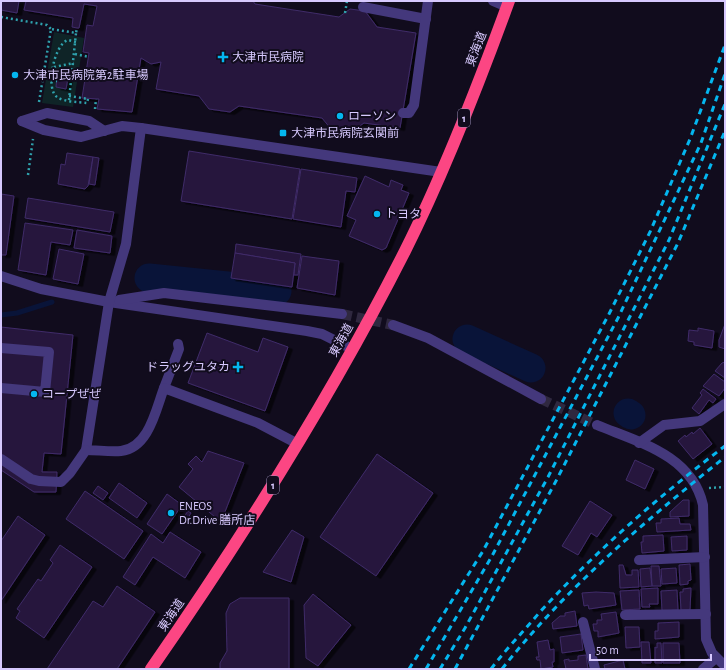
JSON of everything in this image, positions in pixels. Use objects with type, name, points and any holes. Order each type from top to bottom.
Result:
[{"type":"highway","name":"東海道","points":[[151,669],[233,548],[298,444],[405,251],[458,134],[508,4]]},
{"type":"street","points":[[403,113],[409,113],[414,105],[428,1]]},
{"type":"street","points":[[493,1],[508,4]]},
{"type":"street","points":[[363,7],[426,18]]},
{"type":"street","points":[[104,130],[90,121],[47,113],[22,121],[44,130],[81,137],[122,126],[442,172]]},
{"type":"street","points":[[1,459],[39,482],[61,482],[70,473],[86,450],[109,302],[126,244],[141,128]]},
{"type":"street","points":[[1,276],[41,289],[109,302],[322,334],[352,349]]},
{"type":"street","points":[[109,302],[164,293],[342,314]]},
{"type":"street","points":[[393,325],[428,338],[541,399]]},
{"type":"street","points":[[86,450],[122,451],[138,444],[148,429],[179,349],[178,344]]},
{"type":"street","points":[[1,348],[49,352],[45,392],[1,388]]},
{"type":"street","points":[[164,388],[258,422],[298,444]]},
{"type":"street","points":[[639,443],[664,425],[700,421],[725,404]]},
{"type":"street","points":[[597,425],[667,456],[678,463],[689,475],[699,490],[703,505],[706,639],[712,653],[725,666]]},
{"type":"street","points":[[639,560],[704,558]]},
{"type":"street","points":[[625,615],[706,614]]},
{"type":"street","points":[[583,622],[595,669]]},
{"type":"street","points":[[703,669],[716,658]]},
{"type":"path","points":[[345,13],[347,1]]},
{"type":"path","points":[[1,17],[47,25],[51,29],[76,33]]},
{"type":"path","points":[[68,100],[74,63],[77,28]]},
{"type":"path","points":[[39,106],[51,29]]},
{"type":"path","points":[[69,96],[88,99],[87,102],[56,97],[52,89],[51,81],[55,56],[59,46],[68,40],[76,42]]},
{"type":"path","points":[[75,54],[88,57]]},
{"type":"path","points":[[54,67],[74,63]]},
{"type":"path","points":[[51,81],[56,81]]},
{"type":"path","points":[[28,174],[34,137]]},
{"type":"green space","points":[[54,32],[84,38],[73,107],[42,103]]},
{"type":"building","points":[[1,1],[19,1],[17,13],[1,10]]},
{"type":"building","points":[[26,1],[253,1],[255,4],[339,17],[350,9],[365,11],[377,27],[416,33],[400,128],[364,123],[351,132],[331,129],[322,118],[239,106],[230,112],[209,109],[199,96],[156,89],[161,62],[151,64],[141,58],[132,112],[97,109],[99,99],[82,98],[89,53],[83,52],[87,25],[93,26],[97,6],[84,4],[79,28],[77,28],[72,27],[73,18],[24,10]]},
{"type":"building","points":[[57,76],[68,78],[66,89],[56,87]]},
{"type":"building","points":[[189,151],[300,169],[292,219],[181,201]]},
{"type":"building","points":[[67,153],[93,157],[88,186],[85,189],[58,184],[61,164],[65,165]]},
{"type":"building","points":[[93,157],[99,158],[95,185],[89,184]]},
{"type":"building","points":[[301,169],[357,178],[355,192],[346,191],[341,227],[293,219]]},
{"type":"building","points":[[365,176],[389,187],[391,180],[403,185],[401,190],[409,193],[386,248],[382,250],[349,236],[356,220],[347,216]]},
{"type":"building","points":[[1,194],[14,196],[6,255],[1,255]]},
{"type":"building","points":[[28,198],[114,212],[110,232],[25,218]]},
{"type":"building","points":[[25,223],[73,230],[70,245],[51,242],[46,275],[18,270]]},
{"type":"building","points":[[77,230],[112,236],[110,253],[74,248]]},
{"type":"building","points":[[236,244],[301,254],[298,275],[294,275],[295,263],[235,253]]},
{"type":"building","points":[[59,249],[84,254],[78,284],[53,279]]},
{"type":"building","points":[[235,253],[295,263],[292,287],[231,278]]},
{"type":"building","points":[[302,256],[339,261],[335,295],[297,288]]},
{"type":"building","points":[[725,324],[725,349],[719,347],[719,340]]},
{"type":"building","name":"コープぜぜ","points":[[1,327],[73,335],[61,454],[44,453],[42,472],[57,472],[56,492],[34,492],[1,470]]},
{"type":"building","points":[[698,328],[714,331],[712,348],[694,345],[694,342],[688,341],[689,330],[698,331]]},
{"type":"building","name":"ドラッグユタカ","points":[[207,333],[258,352],[263,338],[288,347],[265,411],[188,383]]},
{"type":"building","points":[[725,362],[725,378],[715,371],[722,363]]},
{"type":"building","points":[[714,374],[725,382],[725,388],[719,396],[703,386]]},
{"type":"building","points":[[703,389],[716,399],[713,403],[709,400],[699,414],[692,408],[702,395],[700,393]]},
{"type":"building","points":[[700,428],[712,444],[693,459],[678,441],[685,435],[686,437],[692,432],[693,434]]},
{"type":"building","points":[[208,451],[244,463],[221,522],[179,487],[193,469],[188,464],[196,456],[202,462]]},
{"type":"building","points":[[377,454],[433,493],[376,576],[320,537]]},
{"type":"building","points":[[635,460],[654,469],[645,489],[626,480]]},
{"type":"building","points":[[119,483],[147,503],[137,518],[109,498]]},
{"type":"building","points":[[98,486],[108,493],[103,500],[93,493]]},
{"type":"building","points":[[85,491],[143,531],[124,559],[66,519]]},
{"type":"building","points":[[167,494],[182,505],[162,534],[147,524]]},
{"type":"building","points":[[683,500],[689,500],[689,516],[670,517],[670,512]]},
{"type":"building","points":[[590,501],[612,515],[597,537],[591,533],[578,555],[562,546]]},
{"type":"building","points":[[188,511],[191,513],[186,521],[183,518]]},
{"type":"building","points":[[18,516],[45,535],[1,601],[1,541]]},
{"type":"building","points":[[679,518],[680,524],[690,524],[691,530],[657,532],[656,523],[661,523],[661,519]]},
{"type":"building","points":[[292,530],[304,537],[291,582],[263,572]]},
{"type":"building","points":[[170,532],[201,552],[185,578],[153,557],[135,585],[123,577],[151,534],[163,543]]},
{"type":"building","points":[[663,535],[664,551],[642,553],[641,542],[643,542],[643,536]]},
{"type":"building","points":[[687,536],[687,550],[672,551],[671,537]]},
{"type":"building","points":[[60,545],[92,567],[44,638],[16,618],[20,611],[17,609],[38,579],[41,581],[53,563],[50,560]]},
{"type":"building","points":[[690,564],[691,580],[688,581],[688,584],[680,585],[679,565]]},
{"type":"building","points":[[619,565],[623,565],[626,575],[632,575],[632,570],[638,570],[639,587],[620,588]]},
{"type":"building","points":[[651,566],[659,566],[661,586],[652,586]]},
{"type":"building","points":[[650,568],[652,586],[641,587],[640,569]]},
{"type":"building","points":[[676,568],[677,583],[662,584],[661,569]]},
{"type":"building","points":[[117,586],[155,612],[117,669],[47,669],[93,601],[103,607]]},
{"type":"building","points":[[658,588],[658,604],[649,604],[650,607],[642,607],[641,589]]},
{"type":"building","points":[[691,588],[690,610],[681,610],[680,592],[683,592],[683,589]]},
{"type":"building","points":[[639,590],[640,609],[622,610],[620,591]]},
{"type":"building","points":[[677,590],[678,610],[662,611],[661,591]]},
{"type":"building","points":[[582,593],[614,593],[616,605],[589,609],[588,605],[584,606]]},
{"type":"building","points":[[313,594],[351,625],[318,666],[306,658],[304,605]]},
{"type":"building","points":[[240,598],[289,598],[289,669],[220,669],[220,663],[227,651],[226,613],[230,604]]},
{"type":"building","points":[[575,611],[577,626],[553,629],[552,623],[560,616],[565,616],[565,613]]},
{"type":"building","points":[[616,612],[619,633],[598,637],[598,631],[594,631],[593,624],[597,624],[597,620],[602,620],[601,614]]},
{"type":"building","points":[[679,622],[679,637],[655,639],[655,631],[658,631],[658,623]]},
{"type":"building","points":[[625,627],[639,627],[640,647],[626,648]]},
{"type":"building","points":[[581,634],[583,650],[562,653],[560,637]]},
{"type":"building","points":[[548,640],[550,650],[554,649],[554,662],[552,662],[553,667],[541,669],[540,660],[537,660],[536,657],[539,657],[537,642]]},
{"type":"building","points":[[641,642],[649,642],[651,663],[642,663]]},
{"type":"building","points":[[657,643],[661,643],[662,663],[655,663],[655,647],[657,648]]},
{"type":"building","points":[[663,643],[679,643],[680,663],[663,663]]},
{"type":"building","points":[[586,655],[588,669],[566,669],[564,660],[578,660],[578,656]]},
{"type":"building","points":[[623,660],[625,669],[605,669],[604,665]]},
{"type":"waterway","points":[[149,278],[277,291]]},
{"type":"waterway","points":[[1,315],[17,313],[52,302]]},
{"type":"waterway","points":[[467,339],[531,368]]},
{"type":"tunnel","points":[[342,314],[393,325]]},
{"type":"tunnel","points":[[541,399],[597,425]]},
{"type":"railway","points":[[409,669],[483,551],[609,314],[650,232],[690,139],[725,45]]},
{"type":"railway","points":[[426,669],[492,556],[618,318],[701,143],[725,74]]},
{"type":"railway","points":[[440,669],[465,628],[548,477],[669,240],[725,104]]},
{"type":"railway","points":[[455,669],[556,481],[678,243],[725,131]]},
{"type":"railway","points":[[491,669],[539,613],[582,568],[628,525],[725,446]]},
{"type":"railway","points":[[502,669],[527,639],[580,583],[636,531],[725,457]]},
{"type":"place","name":"大津市民病院","points":[[223,57]]},
{"type":"place","name":"大津市民病院第2駐車場","points":[[15,75]]},
{"type":"place","name":"ローソン","points":[[340,116]]},
{"type":"place","name":"大津市民病院玄関前","points":[[283,133]]},
{"type":"place","name":"トヨタ","points":[[377,214]]},
{"type":"place","name":"ドラッグユタカ","points":[[238,367]]},
{"type":"place","name":"コープぜぜ","points":[[34,394]]},
{"type":"place","name":"ENEOS Dr.Drive 膳所店","points":[[171,513]]}]
